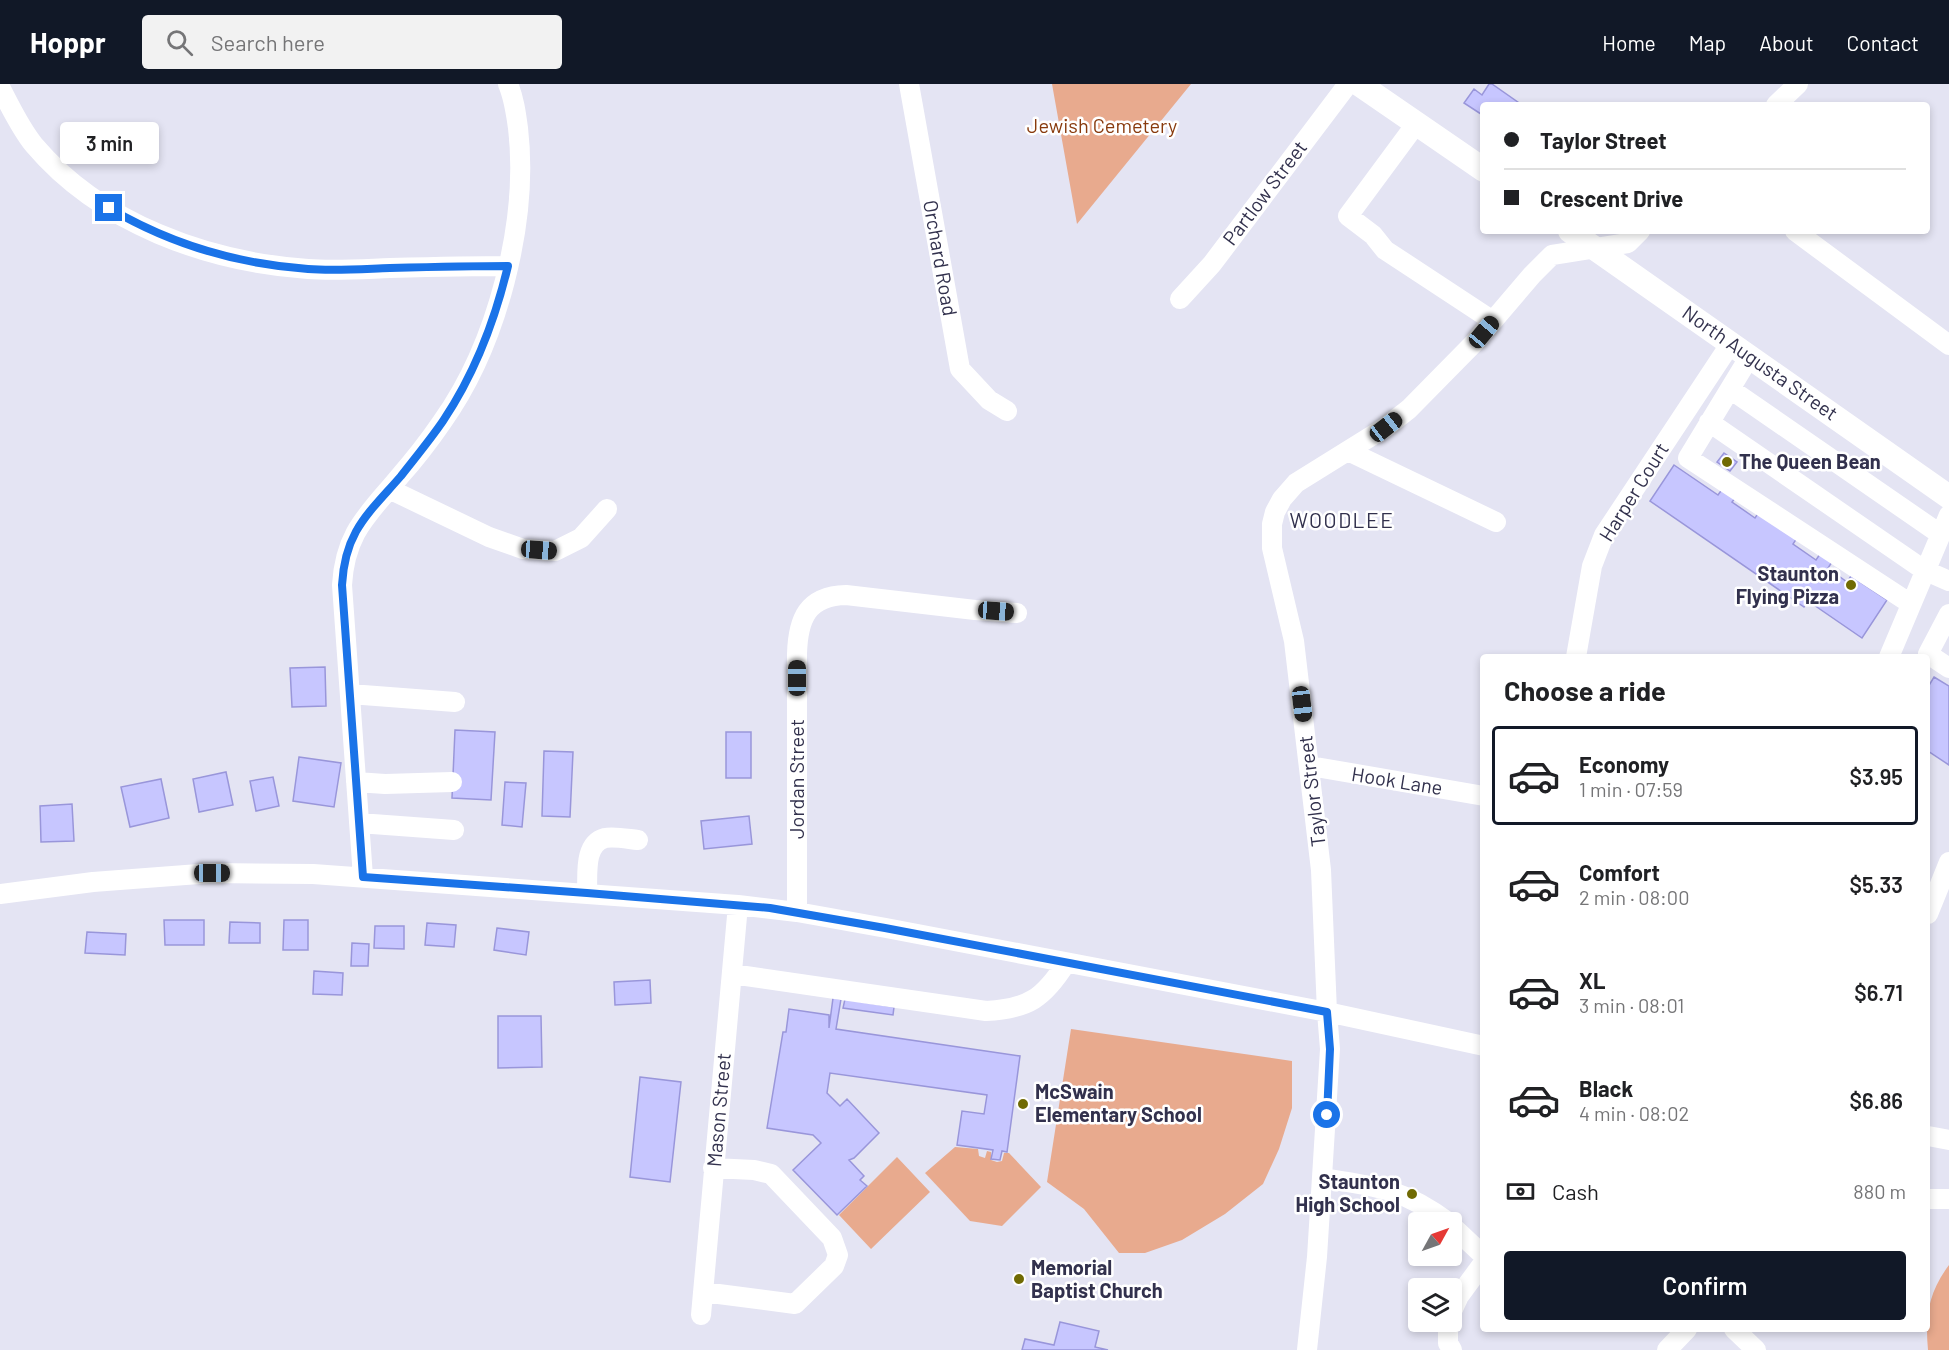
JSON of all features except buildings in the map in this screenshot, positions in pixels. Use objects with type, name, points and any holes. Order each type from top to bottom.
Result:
[{"type":"main road","points":[[1359,84],[1480,167]]},
{"type":"main road","name":"North Augusta Street","points":[[1573,234],[1949,497]]},
{"type":"street","points":[[363,877],[342,585],[344,565],[351,540],[359,525],[443,421],[467,379],[489,327],[508,266],[514,237],[521,167],[516,112],[508,84]]},
{"type":"street","name":"Orchard Road","points":[[909,84],[960,369],[989,400],[1007,411]]},
{"type":"street","name":"Partlow Street","points":[[1180,299],[1212,264],[1348,84]]},
{"type":"street","points":[[1779,102],[1798,84]]},
{"type":"street","points":[[0,87],[33,143],[63,174],[122,216],[176,241],[241,260],[308,269],[508,266]]},
{"type":"street","points":[[1416,124],[1348,216],[1372,235],[1385,250],[1493,321]]},
{"type":"street","name":"Taylor Street","points":[[1306,1350],[1323,1178],[1330,1049],[1321,870],[1310,766],[1294,641],[1272,548],[1272,524],[1278,504],[1289,489],[1386,427],[1409,409],[1474,344],[1552,255],[1628,243],[1638,234]]},
{"type":"street","points":[[1799,234],[1949,345]]},
{"type":"street","points":[[1740,349],[1730,388],[1688,458],[1911,604]]},
{"type":"street","name":"Harper Court","points":[[1577,654],[1592,566],[1604,535],[1740,349]]},
{"type":"street","points":[[1730,388],[1940,534]]},
{"type":"street","points":[[1709,423],[1924,570],[1949,581]]},
{"type":"street","points":[[1348,451],[1496,522]]},
{"type":"street","points":[[389,489],[489,537],[523,549],[555,551],[581,538],[607,509]]},
{"type":"street","points":[[1890,654],[1949,515]]},
{"type":"street","name":"Jordan Street","points":[[797,912],[797,654],[798,633],[807,611],[824,598],[846,596],[1017,613]]},
{"type":"street","points":[[1928,654],[1949,614]]},
{"type":"street","points":[[1930,655],[1949,668]]},
{"type":"street","points":[[350,694],[455,702]]},
{"type":"street","name":"Hook Lane","points":[[1310,766],[1480,795]]},
{"type":"street","points":[[356,782],[453,783]]},
{"type":"street","points":[[359,823],[454,830]]},
{"type":"street","points":[[587,893],[589,851],[605,838],[638,840]]},
{"type":"street","points":[[1930,909],[1949,862]]},
{"type":"street","points":[[0,894],[93,882],[212,873],[313,874],[738,905],[797,912],[1327,1012],[1480,1046]]},
{"type":"street","name":"Mason Street","points":[[701,1315],[738,905]]},
{"type":"street","points":[[732,974],[986,1011],[1010,1009],[1038,997],[1053,985],[1066,963]]},
{"type":"street","points":[[1930,1136],[1949,1140]]},
{"type":"street","points":[[703,1292],[795,1304],[834,1266],[837,1256],[832,1238],[771,1174],[754,1170],[713,1168]]},
{"type":"street","points":[[1323,1178],[1390,1190],[1412,1198],[1433,1212]]},
{"type":"street","points":[[1930,1198],[1949,1199]]},
{"type":"street","points":[[1462,1235],[1480,1252]]},
{"type":"street","points":[[1462,1292],[1480,1267]]},
{"type":"street","points":[[1448,1332],[1448,1343],[1452,1350]]},
{"type":"street","points":[[1667,1350],[1684,1332]]},
{"type":"street","points":[[1737,1332],[1756,1350]]},
{"type":"green space","name":"Jewish Cemetery","points":[[1052,84],[1191,84],[1077,224]]},
{"type":"green space","points":[[1071,1029],[1292,1061],[1292,1108],[1279,1149],[1263,1184],[1225,1214],[1182,1240],[1145,1253],[1119,1253],[1084,1209],[1047,1182]]},
{"type":"green space","points":[[955,1147],[978,1149],[979,1156],[985,1158],[987,1151],[991,1152],[991,1160],[997,1162],[1002,1161],[1004,1153],[1009,1153],[1041,1187],[1002,1226],[970,1221],[925,1173]]},
{"type":"green space","points":[[897,1157],[930,1192],[871,1249],[839,1215]]},
{"type":"green space","points":[[1949,1265],[1949,1350],[1928,1350],[1927,1332],[1930,1332],[1932,1295]]},
{"type":"place","name":"The Queen Bean","points":[[1727,462]]},
{"type":"place","name":"Staunton Flying Pizza","points":[[1851,585]]},
{"type":"place","name":"McSwain Elementary School","points":[[1023,1104]]},
{"type":"place","name":"Staunton High School","points":[[1412,1194]]},
{"type":"place","name":"Memorial Baptist Church","points":[[1019,1279]]},
{"type":"district","name":"WOODLEE","points":[[1342,521]]},
{"type":"route","points":[[109,208],[176,241],[233,258],[274,266],[341,270],[508,266],[489,327],[460,392],[443,421],[410,465],[363,519],[351,540],[346,556],[342,585],[363,877],[770,908],[1327,1012],[1330,1049],[1327,1115]]}]
